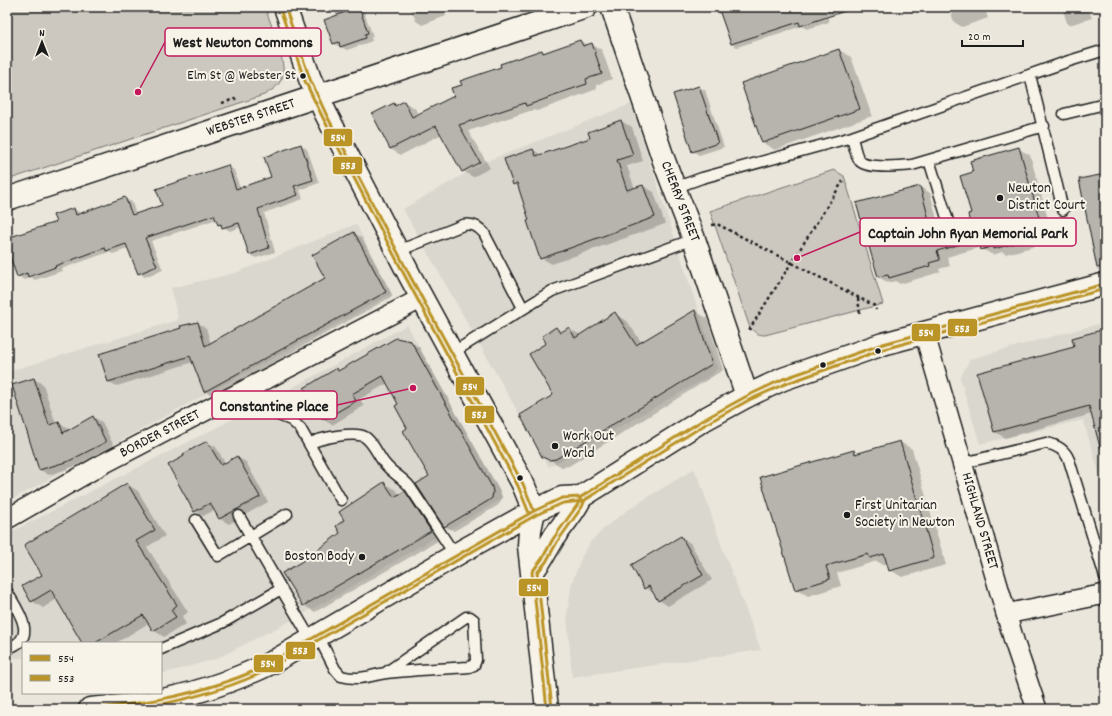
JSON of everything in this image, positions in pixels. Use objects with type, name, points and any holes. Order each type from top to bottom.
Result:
[{"type":"street","points":[[285,7],[297,44],[317,96],[422,298],[522,484],[534,511],[529,538],[547,707]]},
{"type":"street","name":"WEBSTER STREET","points":[[7,199],[586,7]]},
{"type":"street","name":"CHERRY STREET","points":[[612,7],[674,188],[701,232],[747,396]]},
{"type":"street","points":[[532,572],[542,559],[553,539],[569,518],[581,497],[703,420],[747,396],[783,379],[846,356],[924,332],[1105,284]]},
{"type":"street","name":"BORDER STREET","points":[[7,518],[101,465],[422,298]]},
{"type":"street","name":"HIGHLAND STREET","points":[[924,332],[1006,614],[1037,709]]},
{"type":"street","points":[[90,709],[151,702],[205,690],[240,678],[314,638],[455,555],[534,511],[562,498],[581,497]]},
{"type":"street","points":[[1006,614],[1105,594]]},
{"type":"lane","points":[[674,188],[702,178],[852,137],[1105,50]]},
{"type":"lane","points":[[1030,75],[1044,126],[1063,210]]},
{"type":"lane","points":[[1064,114],[1105,104]]},
{"type":"lane","points":[[852,137],[858,157],[862,163],[900,166],[912,165],[1044,126]]},
{"type":"lane","points":[[930,160],[948,221]]},
{"type":"lane","points":[[398,251],[463,225],[469,224],[475,226],[484,233],[523,308]]},
{"type":"lane","points":[[452,353],[552,291],[701,232]]},
{"type":"lane","points":[[254,385],[268,411],[296,423],[341,500]]},
{"type":"lane","points":[[309,444],[326,437],[355,435],[366,437],[386,465],[401,477],[410,487],[455,555]]},
{"type":"lane","points":[[963,463],[1046,443],[1058,447],[1070,460],[1105,577]]},
{"type":"lane","points":[[196,520],[218,556],[287,514]]},
{"type":"lane","points":[[239,516],[281,589],[341,676],[353,679],[385,673],[469,667],[474,665],[476,660],[474,620],[466,616],[385,673]]},
{"type":"lane","points":[[162,649],[222,623],[281,589]]},
{"type":"lane","points":[[7,592],[22,617],[25,627],[22,638],[19,642],[7,648]]},
{"type":"path","points":[[749,330],[843,181]]},
{"type":"path","points":[[701,232],[718,224],[874,306],[876,310]]},
{"type":"path","points":[[858,298],[860,314]]},
{"type":"shaded area","points":[[7,7],[265,7],[281,54],[283,63],[282,78],[277,86],[264,95],[7,180]]},
{"type":"shaded area","points":[[631,104],[717,368],[713,374],[549,467],[403,209],[487,161]]},
{"type":"shaded area","points":[[834,170],[844,176],[883,304],[765,335],[757,334],[749,325],[710,211]]},
{"type":"shaded area","points":[[356,224],[391,294],[7,502],[7,372],[178,320],[171,288],[235,273]]},
{"type":"shaded area","points":[[1105,322],[1105,492],[1083,420],[980,444],[960,378],[970,359]]},
{"type":"shaded area","points":[[407,325],[503,498],[302,615],[216,659],[162,674],[162,642],[22,642],[22,658],[7,658],[7,534],[255,408]]},
{"type":"shaded area","points":[[694,469],[701,484],[722,547],[761,650],[572,677],[567,615],[572,582],[582,556],[591,541],[608,525],[628,510]]},
{"type":"building","points":[[359,7],[368,33],[365,34],[366,38],[340,47],[339,42],[333,44],[324,20]]},
{"type":"building","points":[[718,7],[848,7],[848,10],[800,26],[799,22],[731,44]]},
{"type":"building","points":[[580,40],[583,46],[592,43],[602,74],[586,79],[587,84],[526,106],[525,103],[459,125],[480,162],[462,172],[436,126],[390,149],[372,114],[394,103],[395,106],[404,101],[412,117],[454,96],[451,88],[462,85],[460,81],[501,67],[500,64],[542,50],[543,53]]},
{"type":"building","points":[[839,49],[860,109],[762,143],[741,83]]},
{"type":"building","points":[[699,86],[718,143],[692,152],[673,94]]},
{"type":"building","points":[[621,120],[633,155],[617,160],[627,190],[643,185],[655,217],[540,259],[527,221],[529,220],[517,183],[513,185],[504,159],[533,149],[536,156],[590,138],[588,132]]},
{"type":"building","points":[[301,144],[313,180],[294,186],[298,195],[258,209],[269,248],[249,255],[239,223],[222,228],[221,224],[218,225],[214,215],[145,238],[157,266],[138,274],[126,244],[106,251],[105,248],[28,277],[27,273],[17,277],[7,248],[7,238],[56,222],[53,215],[74,208],[76,215],[125,197],[132,215],[162,205],[156,189],[228,165],[236,189],[271,177],[264,157]]},
{"type":"building","points":[[1019,147],[1044,235],[994,249],[993,246],[981,250],[978,239],[937,251],[940,260],[929,263],[930,266],[889,278],[888,275],[878,277],[856,203],[920,186],[933,235],[970,225],[968,214],[971,213],[960,176],[973,172],[970,161]]},
{"type":"building","points":[[1105,174],[1105,267],[1097,268],[1079,179]]},
{"type":"building","points":[[354,232],[386,292],[204,392],[190,356],[108,382],[99,354],[181,328],[180,326],[198,322],[205,346],[325,278],[312,255]]},
{"type":"building","points":[[695,310],[712,364],[556,459],[549,460],[542,457],[520,415],[553,395],[529,354],[546,343],[542,336],[556,327],[560,333],[569,327],[575,338],[615,312],[636,345]]},
{"type":"building","points":[[1105,329],[1105,446],[1100,447],[1089,406],[994,432],[977,373],[1074,347],[1072,338]]},
{"type":"building","points":[[396,338],[411,341],[492,487],[492,498],[444,527],[416,484],[429,476],[403,431],[407,428],[395,406],[398,404],[383,376],[352,394],[356,401],[323,420],[304,388],[337,368],[338,371]]},
{"type":"building","points":[[34,378],[49,425],[59,422],[63,433],[93,416],[106,442],[69,461],[39,470],[12,385]]},
{"type":"building","points":[[207,441],[221,465],[237,456],[260,497],[219,519],[210,503],[194,512],[168,465],[184,456],[183,454]]},
{"type":"building","name":"First Unitarian Society in Newton","points":[[900,441],[934,558],[889,571],[884,554],[870,558],[868,554],[826,566],[830,579],[795,590],[760,477],[854,450],[855,454]]},
{"type":"building","points":[[384,482],[394,497],[405,491],[431,531],[303,606],[282,573],[301,562],[340,533],[336,526],[344,520],[339,512]]},
{"type":"building","points":[[127,483],[155,530],[136,541],[177,605],[171,610],[176,617],[153,631],[143,615],[97,642],[81,642],[51,590],[31,602],[22,586],[42,575],[24,545]]},
{"type":"building","points":[[681,536],[703,575],[658,601],[649,586],[644,589],[631,565]]},
{"type":"transit line","name":"554","points":[[285,7],[310,79],[326,114],[410,276],[523,484],[534,511]]},
{"type":"transit line","name":"553","points":[[280,9],[305,81],[322,116],[406,278],[518,486],[529,513]]},
{"type":"transit line","name":"554","points":[[90,709],[134,704],[175,696],[216,685],[257,670],[534,511],[562,498],[581,497],[703,420],[747,396],[783,379],[883,344],[1105,284]]},
{"type":"transit line","name":"553","points":[[134,709],[198,696],[259,674],[536,515],[563,503],[583,501],[706,424],[749,400],[785,384],[884,349],[1105,289]]},
{"type":"transit line","name":"554","points":[[547,709],[532,572],[578,504],[581,497],[595,488]]},
{"type":"transit line","name":"553","points":[[552,708],[537,573],[546,562],[557,542],[582,507],[585,500],[598,492]]},
{"type":"place","name":"Elm St @ Webster St","points":[[303,76]]},
{"type":"place","name":"West Newton Commons","points":[[138,92]]},
{"type":"place","name":"Newton District Court","points":[[1000,198]]},
{"type":"place","name":"Captain John Ryan Memorial Park","points":[[797,258]]},
{"type":"place","name":"Constantine Place","points":[[413,388]]},
{"type":"place","name":"Work Out World","points":[[555,446]]},
{"type":"place","name":"First Unitarian Society in Newton","points":[[847,515]]},
{"type":"place","name":"Boston Body","points":[[362,557]]}]
